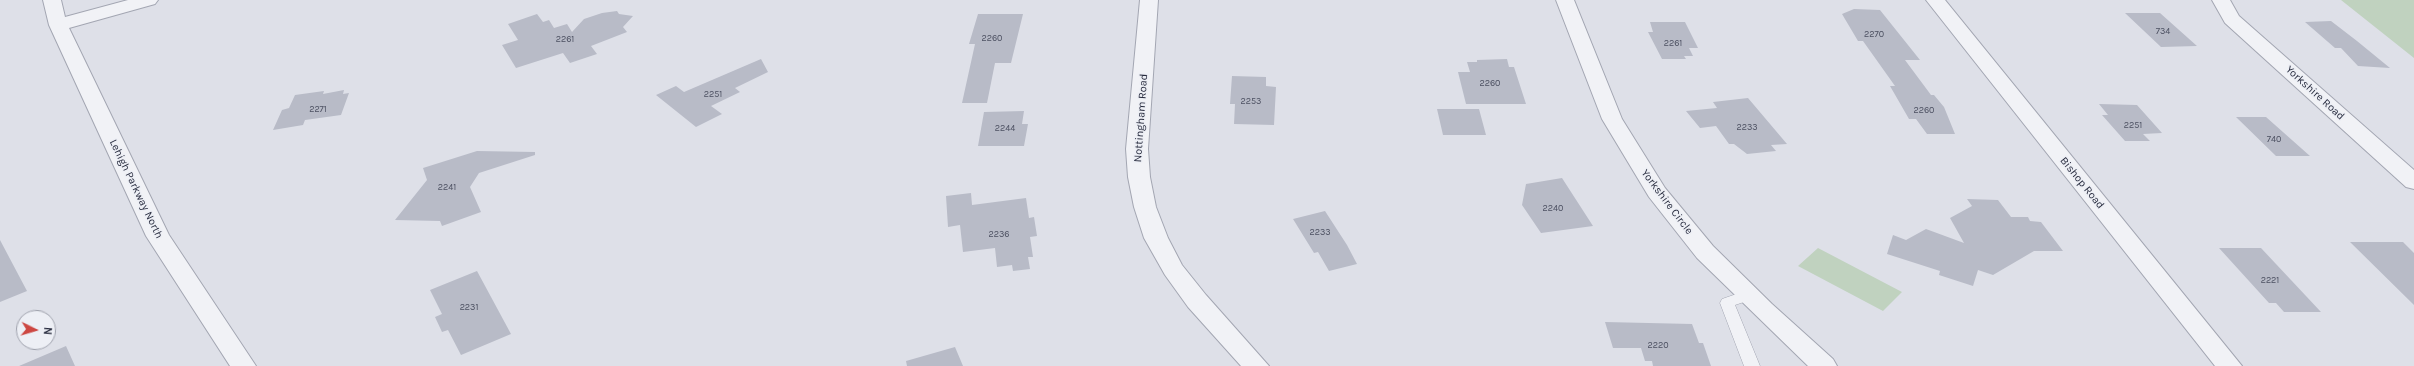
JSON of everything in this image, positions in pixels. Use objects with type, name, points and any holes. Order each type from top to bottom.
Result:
[{"type":"street","name":"Lehigh Parkway North","points":[[52,0],[58,25],[158,236],[243,366]]},
{"type":"street","points":[[58,25],[149,0]]},
{"type":"street","name":"Nottingham Road","points":[[1149,0],[1137,149],[1138,177],[1145,207],[1156,238],[1173,269],[1196,301],[1256,366]]},
{"type":"street","name":"Yorkshire Circle","points":[[1565,0],[1598,87],[1632,154],[1657,192],[1705,252],[1748,295],[1824,366]]},
{"type":"street","name":"Bishop Road","points":[[1935,0],[2230,366]]},
{"type":"street","name":"Yorkshire Road","points":[[2221,0],[2232,19],[2414,182]]},
{"type":"lane","points":[[1748,295],[1726,302],[1752,366]]},
{"type":"green space","points":[[2341,0],[2414,0],[2414,58]]},
{"type":"green space","points":[[1818,248],[1902,292],[1883,311],[1798,266]]},
{"type":"building","points":[[1854,9],[1880,10],[1920,60],[1905,60],[1931,95],[1934,95],[1944,107],[1955,134],[1927,134],[1916,119],[1909,119],[1890,86],[1895,86],[1863,41],[1858,41],[1842,14]]},
{"type":"building","points":[[617,11],[619,14],[633,16],[623,27],[627,32],[591,46],[597,54],[570,63],[563,53],[516,68],[502,45],[518,40],[508,24],[537,14],[543,22],[549,20],[554,28],[567,24],[572,32],[584,19],[602,13]]},
{"type":"building","points":[[2125,13],[2160,13],[2197,46],[2161,47]]},
{"type":"building","points":[[978,14],[1023,14],[1011,63],[995,63],[987,103],[962,103],[975,44],[969,44]]},
{"type":"building","points":[[2331,21],[2390,68],[2358,66],[2341,48],[2335,48],[2305,22]]},
{"type":"building","points":[[1650,22],[1685,22],[1698,48],[1689,48],[1693,56],[1684,56],[1686,59],[1662,59],[1648,32],[1653,32]]},
{"type":"building","points":[[761,59],[768,72],[735,88],[740,92],[711,106],[722,114],[696,127],[656,95],[676,86],[684,92]]},
{"type":"building","points":[[1507,59],[1509,67],[1514,67],[1526,104],[1466,104],[1458,72],[1470,72],[1467,62],[1477,62],[1477,60]]},
{"type":"building","points":[[1232,76],[1266,77],[1266,86],[1276,87],[1274,125],[1234,124],[1235,104],[1230,104]]},
{"type":"building","points":[[344,90],[343,94],[349,93],[341,115],[305,120],[303,125],[273,130],[282,110],[289,108],[295,95],[324,91],[323,94]]},
{"type":"building","points":[[1748,98],[1787,144],[1771,145],[1776,151],[1747,154],[1734,144],[1729,144],[1716,126],[1700,128],[1686,111],[1717,108],[1713,102]]},
{"type":"building","points":[[2099,104],[2137,105],[2162,133],[2143,134],[2150,141],[2125,141],[2102,115],[2108,115]]},
{"type":"building","points":[[1437,109],[1479,109],[1486,135],[1443,135]]},
{"type":"building","points":[[1024,111],[1022,124],[1028,124],[1024,146],[978,146],[984,112]]},
{"type":"building","points":[[2236,117],[2266,117],[2310,156],[2276,156]]},
{"type":"building","points":[[477,151],[535,152],[535,155],[479,173],[470,187],[481,212],[442,226],[440,221],[395,220],[427,180],[423,168]]},
{"type":"building","points":[[1562,178],[1593,226],[1541,233],[1522,205],[1526,184]]},
{"type":"building","points":[[971,193],[972,205],[1026,198],[1029,218],[1034,217],[1037,236],[1030,237],[1033,257],[1028,257],[1030,269],[1013,271],[1012,265],[997,267],[995,248],[963,252],[960,225],[948,227],[946,196]]},
{"type":"building","points":[[1967,199],[1998,200],[2011,217],[2028,217],[2030,221],[2041,222],[2063,251],[2034,251],[1993,275],[1978,270],[1973,286],[1939,275],[1940,271],[1887,254],[1893,235],[1906,240],[1926,229],[1964,243],[1950,218],[1972,206]]},
{"type":"building","points":[[1325,211],[1347,245],[1357,264],[1329,271],[1318,252],[1314,253],[1293,219]]},
{"type":"building","points":[[0,240],[27,291],[0,302]]},
{"type":"building","points":[[2350,242],[2403,242],[2414,253],[2414,305]]},
{"type":"building","points":[[2219,248],[2261,248],[2321,312],[2284,312],[2276,303],[2269,303]]},
{"type":"building","points":[[477,271],[511,334],[461,355],[448,330],[442,332],[435,317],[442,314],[430,290]]},
{"type":"building","points":[[1605,322],[1692,324],[1699,343],[1703,343],[1711,366],[1653,366],[1652,361],[1645,361],[1641,348],[1613,348]]},
{"type":"building","points":[[66,346],[75,366],[19,366]]},
{"type":"building","points":[[955,347],[963,366],[907,366],[906,361]]}]
